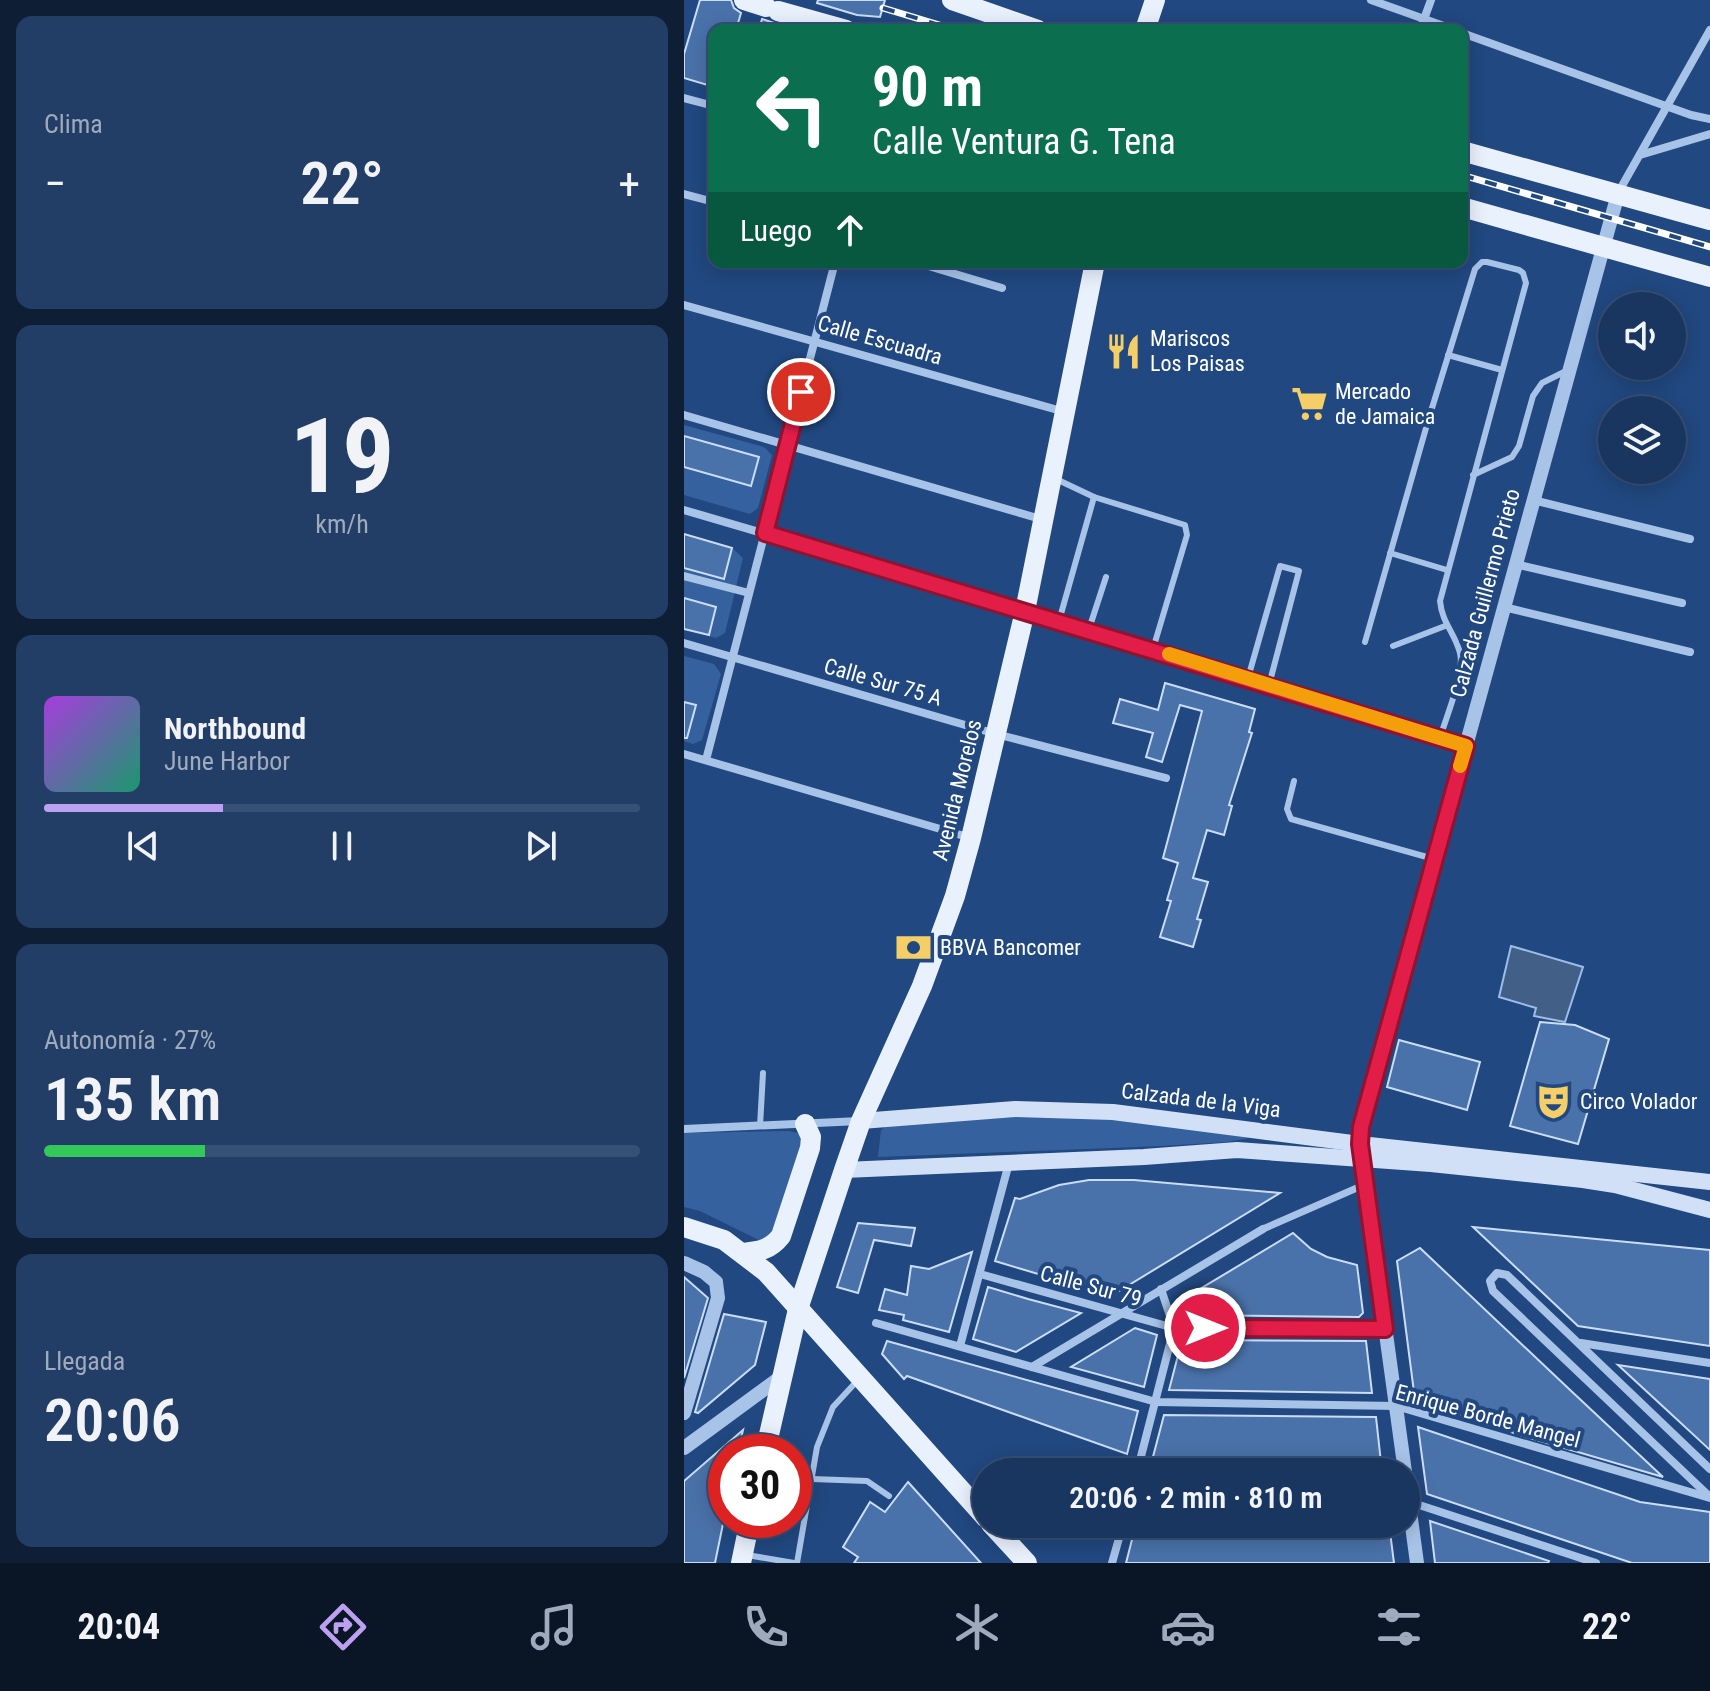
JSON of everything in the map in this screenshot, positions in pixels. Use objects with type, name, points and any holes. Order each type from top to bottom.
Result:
[{"type":"main road","points":[[744,0],[825,24]]},
{"type":"main road","points":[[952,0],[1021,24]]},
{"type":"main road","points":[[1147,24],[1155,0]]},
{"type":"main road","points":[[1468,153],[1710,220]]},
{"type":"main road","points":[[1468,209],[1710,277]]},
{"type":"main road","name":"Avenida Morelos","points":[[769,1434],[798,1309],[844,1170],[861,1121],[922,986],[955,896],[1025,611],[1094,268]]},
{"type":"main road","name":"Calzada de la Viga","points":[[861,1121],[1015,1109],[1061,1108],[1113,1112],[1290,1136],[1361,1152],[1615,1185],[1710,1210]]},
{"type":"main road","points":[[743,1253],[764,1251],[781,1236],[810,1148],[811,1137],[805,1124]]},
{"type":"main road","points":[[1199,1151],[1290,1136]]},
{"type":"main road","name":"Calzada de la Viga","points":[[844,1170],[1237,1150],[1361,1152],[1619,1171],[1710,1182]]},
{"type":"main road","points":[[1619,1171],[1651,1185],[1670,1199]]},
{"type":"main road","points":[[684,1227],[724,1240],[766,1272],[972,1502]]},
{"type":"main road","points":[[742,1559],[746,1538]]},
{"type":"main road","points":[[1004,1538],[1027,1563]]},
{"type":"street","points":[[1371,0],[1438,24]]},
{"type":"street","points":[[1422,24],[1431,0]]},
{"type":"street","points":[[1618,194],[1710,30]]},
{"type":"street","points":[[1468,35],[1710,119]]},
{"type":"street","points":[[684,98],[708,104]]},
{"type":"street","points":[[1640,155],[1710,134]]},
{"type":"street","points":[[684,194],[708,200]]},
{"type":"street","name":"Calzada Guillermo Prieto","points":[[1403,1458],[1361,1152],[1361,1127],[1618,194]]},
{"type":"street","points":[[706,760],[833,268]]},
{"type":"street","points":[[935,268],[1002,288]]},
{"type":"street","name":"Calle Escuadra","points":[[684,305],[1066,412]]},
{"type":"street","points":[[684,415],[1045,520]]},
{"type":"street","points":[[1533,500],[1690,539]]},
{"type":"street","points":[[684,510],[1089,629],[1466,746]]},
{"type":"street","points":[[1515,564],[1682,603]]},
{"type":"street","points":[[684,576],[749,593]]},
{"type":"street","points":[[1504,607],[1690,652]]},
{"type":"street","name":"Calle Sur 75 A","points":[[684,643],[996,734],[1166,778]]},
{"type":"street","points":[[684,754],[971,838]]},
{"type":"street","name":"Calzada de la Viga","points":[[684,1129],[861,1121]]},
{"type":"street","points":[[960,1346],[1009,1163]]},
{"type":"street","points":[[1032,1367],[1263,1229],[1366,1184]]},
{"type":"street","points":[[684,1263],[704,1272],[716,1282],[718,1298],[684,1413]]},
{"type":"street","points":[[1710,1469],[1507,1275],[1497,1273],[1493,1276],[1490,1281],[1493,1291],[1710,1498]]},
{"type":"street","name":"Calle Sur 79","points":[[980,1274],[1174,1328],[1385,1329]]},
{"type":"street","points":[[1141,1458],[1174,1328],[1161,1289]]},
{"type":"street","name":"Enrique Borde Mangel","points":[[876,1323],[1156,1402],[1396,1406],[1710,1498]]},
{"type":"street","points":[[1581,1343],[1710,1363]]},
{"type":"street","points":[[684,1448],[781,1377]]},
{"type":"street","points":[[1420,1505],[1596,1563]]},
{"type":"street","points":[[1112,1563],[1119,1538]]},
{"type":"street","points":[[1413,1538],[1417,1563]]},
{"type":"lane","points":[[1365,642],[1477,264],[1487,262],[1523,273],[1526,283],[1440,601],[1445,626],[1460,650],[1461,664],[1440,738]]},
{"type":"lane","points":[[1448,355],[1502,370]]},
{"type":"lane","points":[[1473,475],[1512,457],[1519,446],[1533,396],[1542,383],[1569,369]]},
{"type":"lane","points":[[1053,477],[1094,497],[1181,522],[1187,530],[1153,649]]},
{"type":"lane","points":[[1059,621],[1094,497]]},
{"type":"lane","points":[[1390,553],[1447,570]]},
{"type":"lane","points":[[1248,678],[1280,566],[1299,571],[1269,685]]},
{"type":"lane","points":[[1089,629],[1106,577]]},
{"type":"lane","points":[[1393,646],[1445,626]]},
{"type":"lane","points":[[1294,781],[1287,813],[1291,819],[1434,859]]},
{"type":"lane","points":[[760,1126],[763,1073]]},
{"type":"lane","points":[[860,1378],[833,1407],[817,1447],[812,1479],[867,1481],[889,1496]]},
{"type":"lane","points":[[742,1559],[796,1563],[801,1538]]},
{"type":"shaded area","points":[[684,425],[764,447],[772,455],[758,508],[750,514],[684,495]]},
{"type":"shaded area","points":[[684,534],[732,548],[743,558],[725,633],[716,638],[684,629]]},
{"type":"shaded area","points":[[684,656],[714,664],[721,674],[702,740],[693,744],[684,741]]},
{"type":"shaded area","points":[[1511,946],[1583,967],[1565,1022],[1534,1016],[1536,1008],[1499,997]]},
{"type":"shaded area","points":[[1041,1115],[1097,1115],[1250,1138],[1161,1146],[878,1157],[881,1130],[886,1126]]},
{"type":"shaded area","points":[[789,1131],[803,1134],[784,1220],[765,1243],[700,1211],[684,1207],[684,1133]]},
{"type":"building","points":[[700,0],[731,0],[734,8],[741,13],[738,24],[708,24],[708,85],[684,78],[684,54]]},
{"type":"building","points":[[818,0],[885,0],[880,17],[857,15],[817,3]]},
{"type":"building","points":[[684,436],[759,457],[751,486],[684,467]]},
{"type":"building","points":[[684,534],[732,548],[724,579],[684,568]]},
{"type":"building","points":[[684,598],[716,607],[709,635],[684,629]]},
{"type":"building","points":[[1165,683],[1255,709],[1249,732],[1252,733],[1229,805],[1232,806],[1224,835],[1207,830],[1193,878],[1208,882],[1193,947],[1160,937],[1178,863],[1163,858],[1202,711],[1180,705],[1162,762],[1146,757],[1153,733],[1113,723],[1120,699],[1158,710]]},
{"type":"building","points":[[684,702],[696,705],[687,738],[684,738]]},
{"type":"building","name":"Circo Volador","points":[[1540,1022],[1575,1025],[1609,1039],[1578,1144],[1510,1126]]},
{"type":"building","points":[[1399,1040],[1480,1062],[1467,1110],[1387,1087]]},
{"type":"building","points":[[1089,1180],[1134,1180],[1280,1193],[1111,1296],[995,1261],[1015,1198]]},
{"type":"building","points":[[858,1223],[915,1228],[911,1246],[874,1240],[858,1293],[837,1287]]},
{"type":"building","points":[[1473,1227],[1710,1250],[1710,1346],[1578,1326]]},
{"type":"building","points":[[1293,1233],[1311,1249],[1327,1257],[1357,1265],[1363,1313],[1359,1317],[1189,1315],[1195,1292]]},
{"type":"building","points":[[1420,1248],[1663,1477],[1415,1400],[1397,1261]]},
{"type":"building","points":[[972,1252],[949,1332],[903,1320],[904,1315],[879,1310],[885,1289],[907,1295],[911,1266],[929,1269]]},
{"type":"building","points":[[684,1277],[708,1298],[684,1378]]},
{"type":"building","points":[[988,1287],[1081,1313],[1016,1352],[973,1339]]},
{"type":"building","points":[[724,1314],[766,1322],[755,1365],[698,1413],[695,1412]]},
{"type":"building","points":[[1135,1328],[1157,1335],[1144,1387],[1071,1367]]},
{"type":"building","points":[[1182,1340],[1366,1341],[1372,1393],[1169,1390]]},
{"type":"building","points":[[887,1341],[1138,1411],[1127,1454],[907,1376],[904,1379],[882,1354]]},
{"type":"building","points":[[1618,1365],[1710,1379],[1710,1450],[1670,1413]]},
{"type":"building","points":[[1164,1415],[1376,1417],[1380,1458],[1153,1458]]},
{"type":"building","points":[[1418,1427],[1640,1502],[1710,1512],[1710,1563],[1632,1563],[1427,1494]]},
{"type":"building","points":[[708,1460],[708,1538],[720,1538],[715,1563],[684,1563],[684,1481]]},
{"type":"building","points":[[908,1482],[981,1563],[854,1563],[858,1557],[843,1547],[870,1502],[885,1512]]},
{"type":"building","points":[[1430,1521],[1549,1561],[1435,1563]]},
{"type":"building","points":[[1132,1538],[1391,1538],[1394,1563],[1126,1563]]},
{"type":"railway","points":[[883,8],[936,24]]},
{"type":"railway","points":[[1468,177],[1710,247]]},
{"type":"slow traffic","points":[[1169,654],[1466,746],[1460,766]]},
{"type":"place","name":"Mariscos Los Paisas","points":[[1124,351]]},
{"type":"place","name":"Mercado de Jamaica","points":[[1309,404]]},
{"type":"place","name":"BBVA Bancomer","points":[[914,947]]},
{"type":"place","name":"Circo Volador","points":[[1554,1101]]},
{"type":"route","points":[[801,392],[765,533],[1466,746],[1361,1127],[1360,1144],[1385,1329],[1205,1328]]}]
